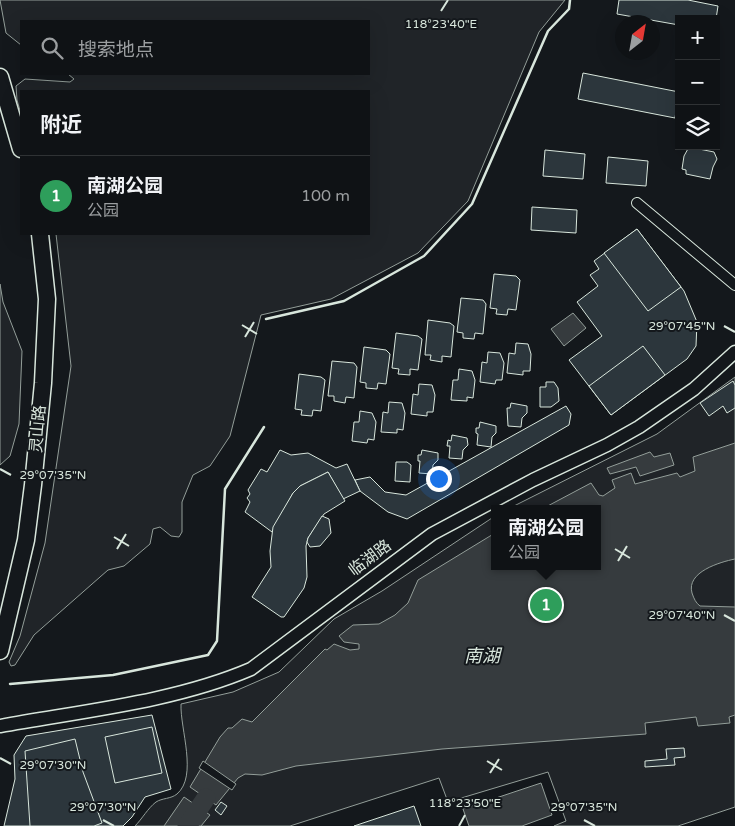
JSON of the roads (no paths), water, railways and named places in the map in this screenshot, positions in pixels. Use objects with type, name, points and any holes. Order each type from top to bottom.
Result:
[{"type":"highway","points":[[2,87],[20,146]]},
{"type":"highway","name":"灵山路","points":[[0,650],[26,540],[43,383],[47,299],[40,235]]},
{"type":"street","points":[[638,203],[735,285]]},
{"type":"street","name":"临湖路","points":[[0,726],[162,696],[234,676],[251,669],[432,534],[533,480],[640,427],[694,389],[735,352]]},
{"type":"water","points":[[573,313],[586,328],[564,346],[551,329]]},
{"type":"water","name":"南湖","points":[[735,443],[735,559],[706,569],[694,579],[692,586],[692,593],[700,606],[735,607],[735,715],[729,717],[730,723],[698,726],[696,717],[645,723],[646,734],[442,749],[296,766],[262,775],[245,774],[238,778],[216,805],[190,787],[220,737],[228,728],[232,728],[242,719],[252,722],[325,649],[327,650],[334,644],[350,650],[359,649],[359,644],[344,642],[339,636],[353,625],[379,624],[395,615],[408,603],[418,580],[491,535],[491,570],[601,570],[601,505],[550,505],[591,483],[599,495],[603,496],[615,488],[612,480],[631,473],[635,484],[677,473],[680,477],[695,471],[693,457]]},
{"type":"water","points":[[650,452],[654,457],[670,453],[674,465],[640,476],[636,467],[610,474],[607,468]]},
{"type":"water","points":[[541,783],[552,815],[522,826],[469,826],[463,809]]},
{"type":"water","points":[[184,797],[210,815],[201,826],[164,826]]},
{"type":"waterway","points":[[187,826],[206,798]]},
{"type":"place","name":"南湖公园","points":[[546,605]]}]
